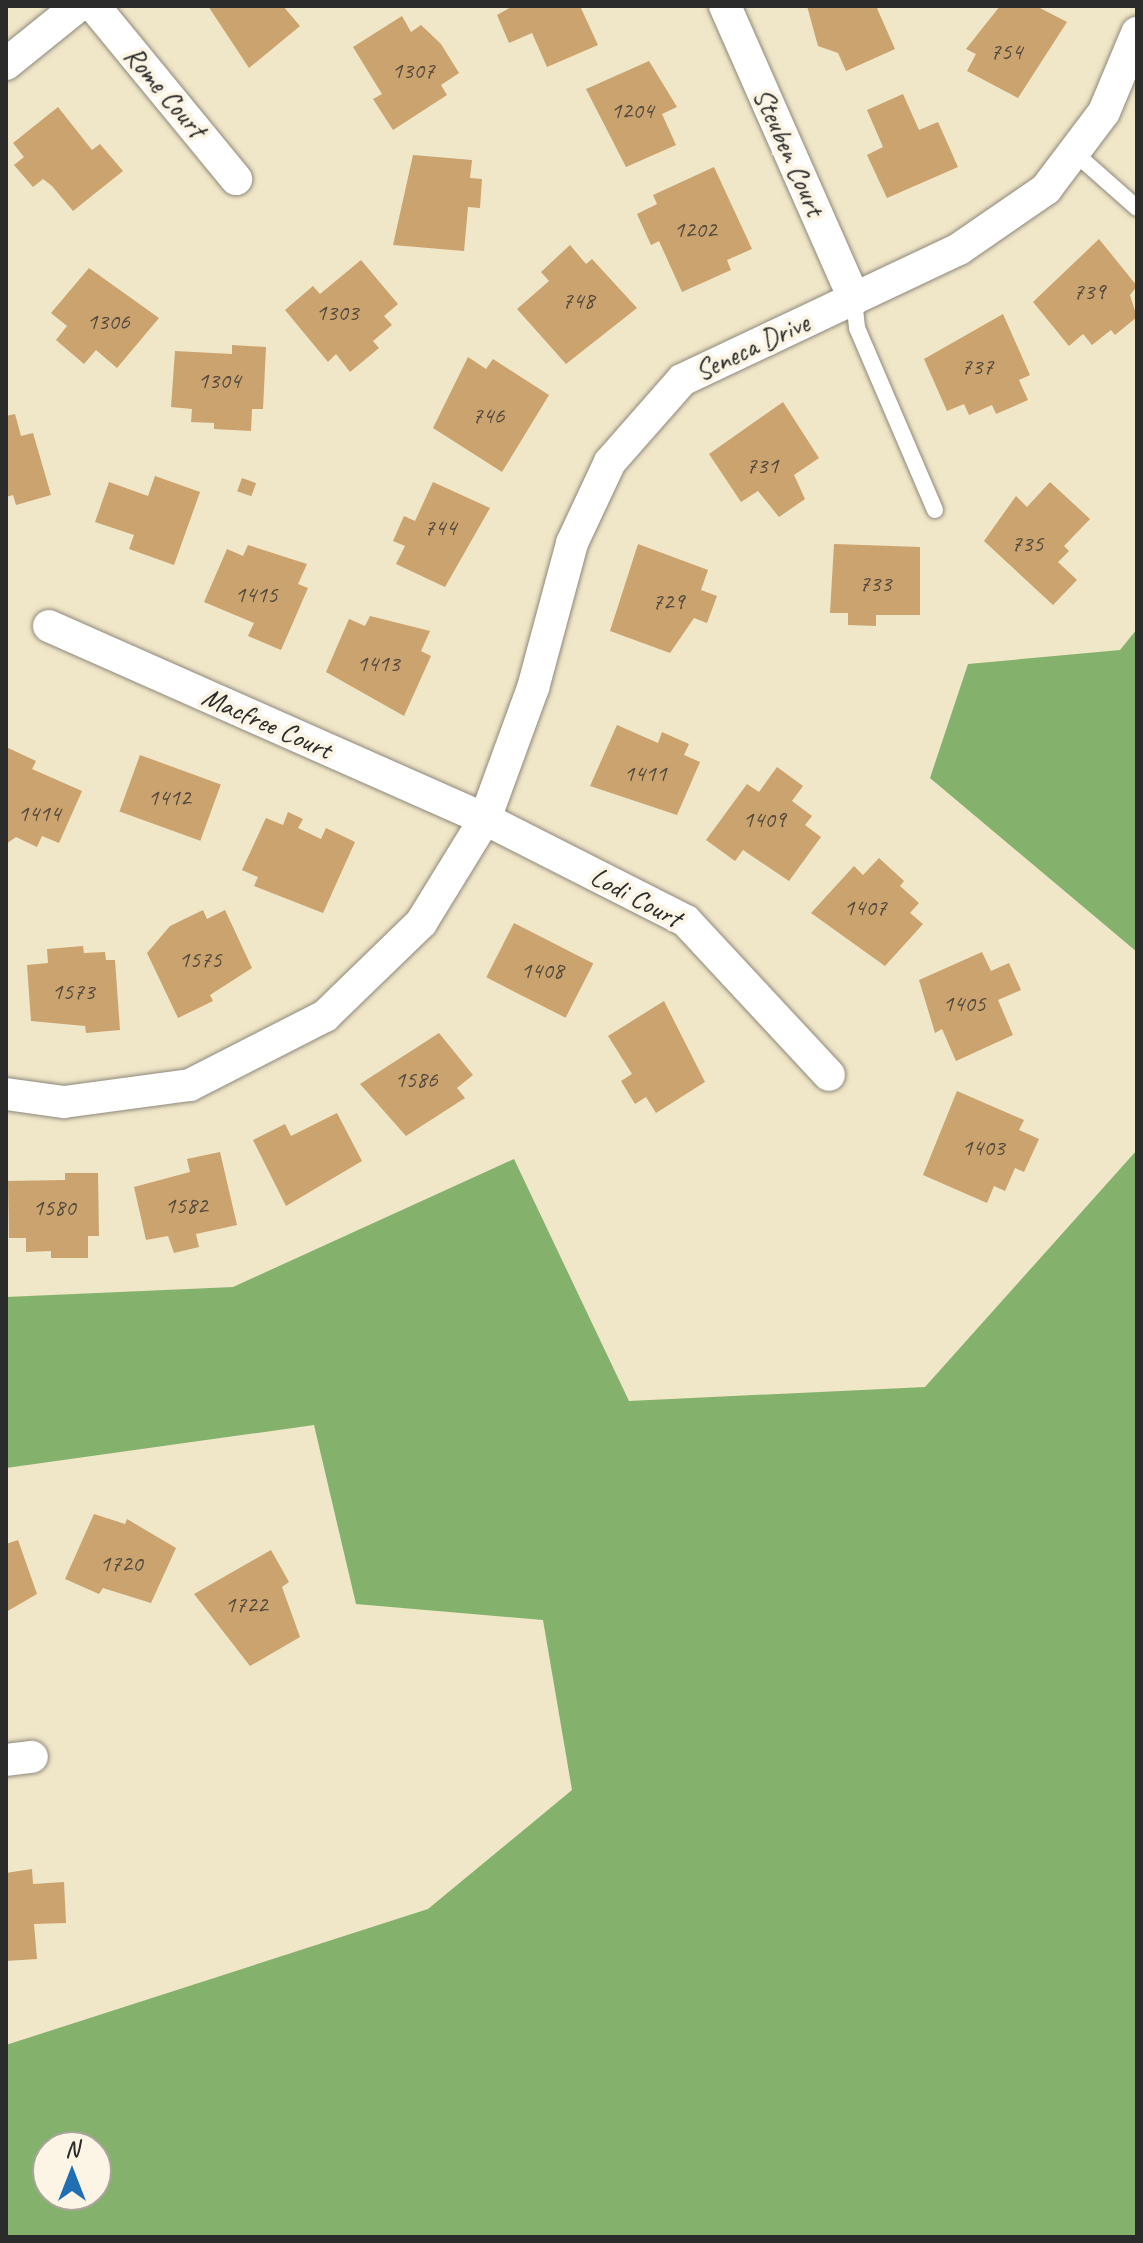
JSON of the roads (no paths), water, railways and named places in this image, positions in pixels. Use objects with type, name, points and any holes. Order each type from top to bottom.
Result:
[{"type":"street","points":[[6,64],[78,6]]},
{"type":"street","name":"Rome Court","points":[[94,6],[236,179]]},
{"type":"street","name":"Steuben Court","points":[[725,6],[854,299]]},
{"type":"street","name":"Seneca Drive","points":[[6,1094],[64,1102],[190,1085],[325,1016],[421,923],[485,819],[533,688],[572,543],[610,462],[682,380],[959,249],[1046,189],[1076,154],[1104,112],[1137,33]]},
{"type":"street","name":"Macfree Court","points":[[49,626],[485,819]]},
{"type":"street","name":"Lodi Court","points":[[485,819],[686,921],[829,1075]]},
{"type":"lane","points":[[1076,154],[1137,208]]},
{"type":"lane","points":[[854,299],[857,328],[935,510]]}]
